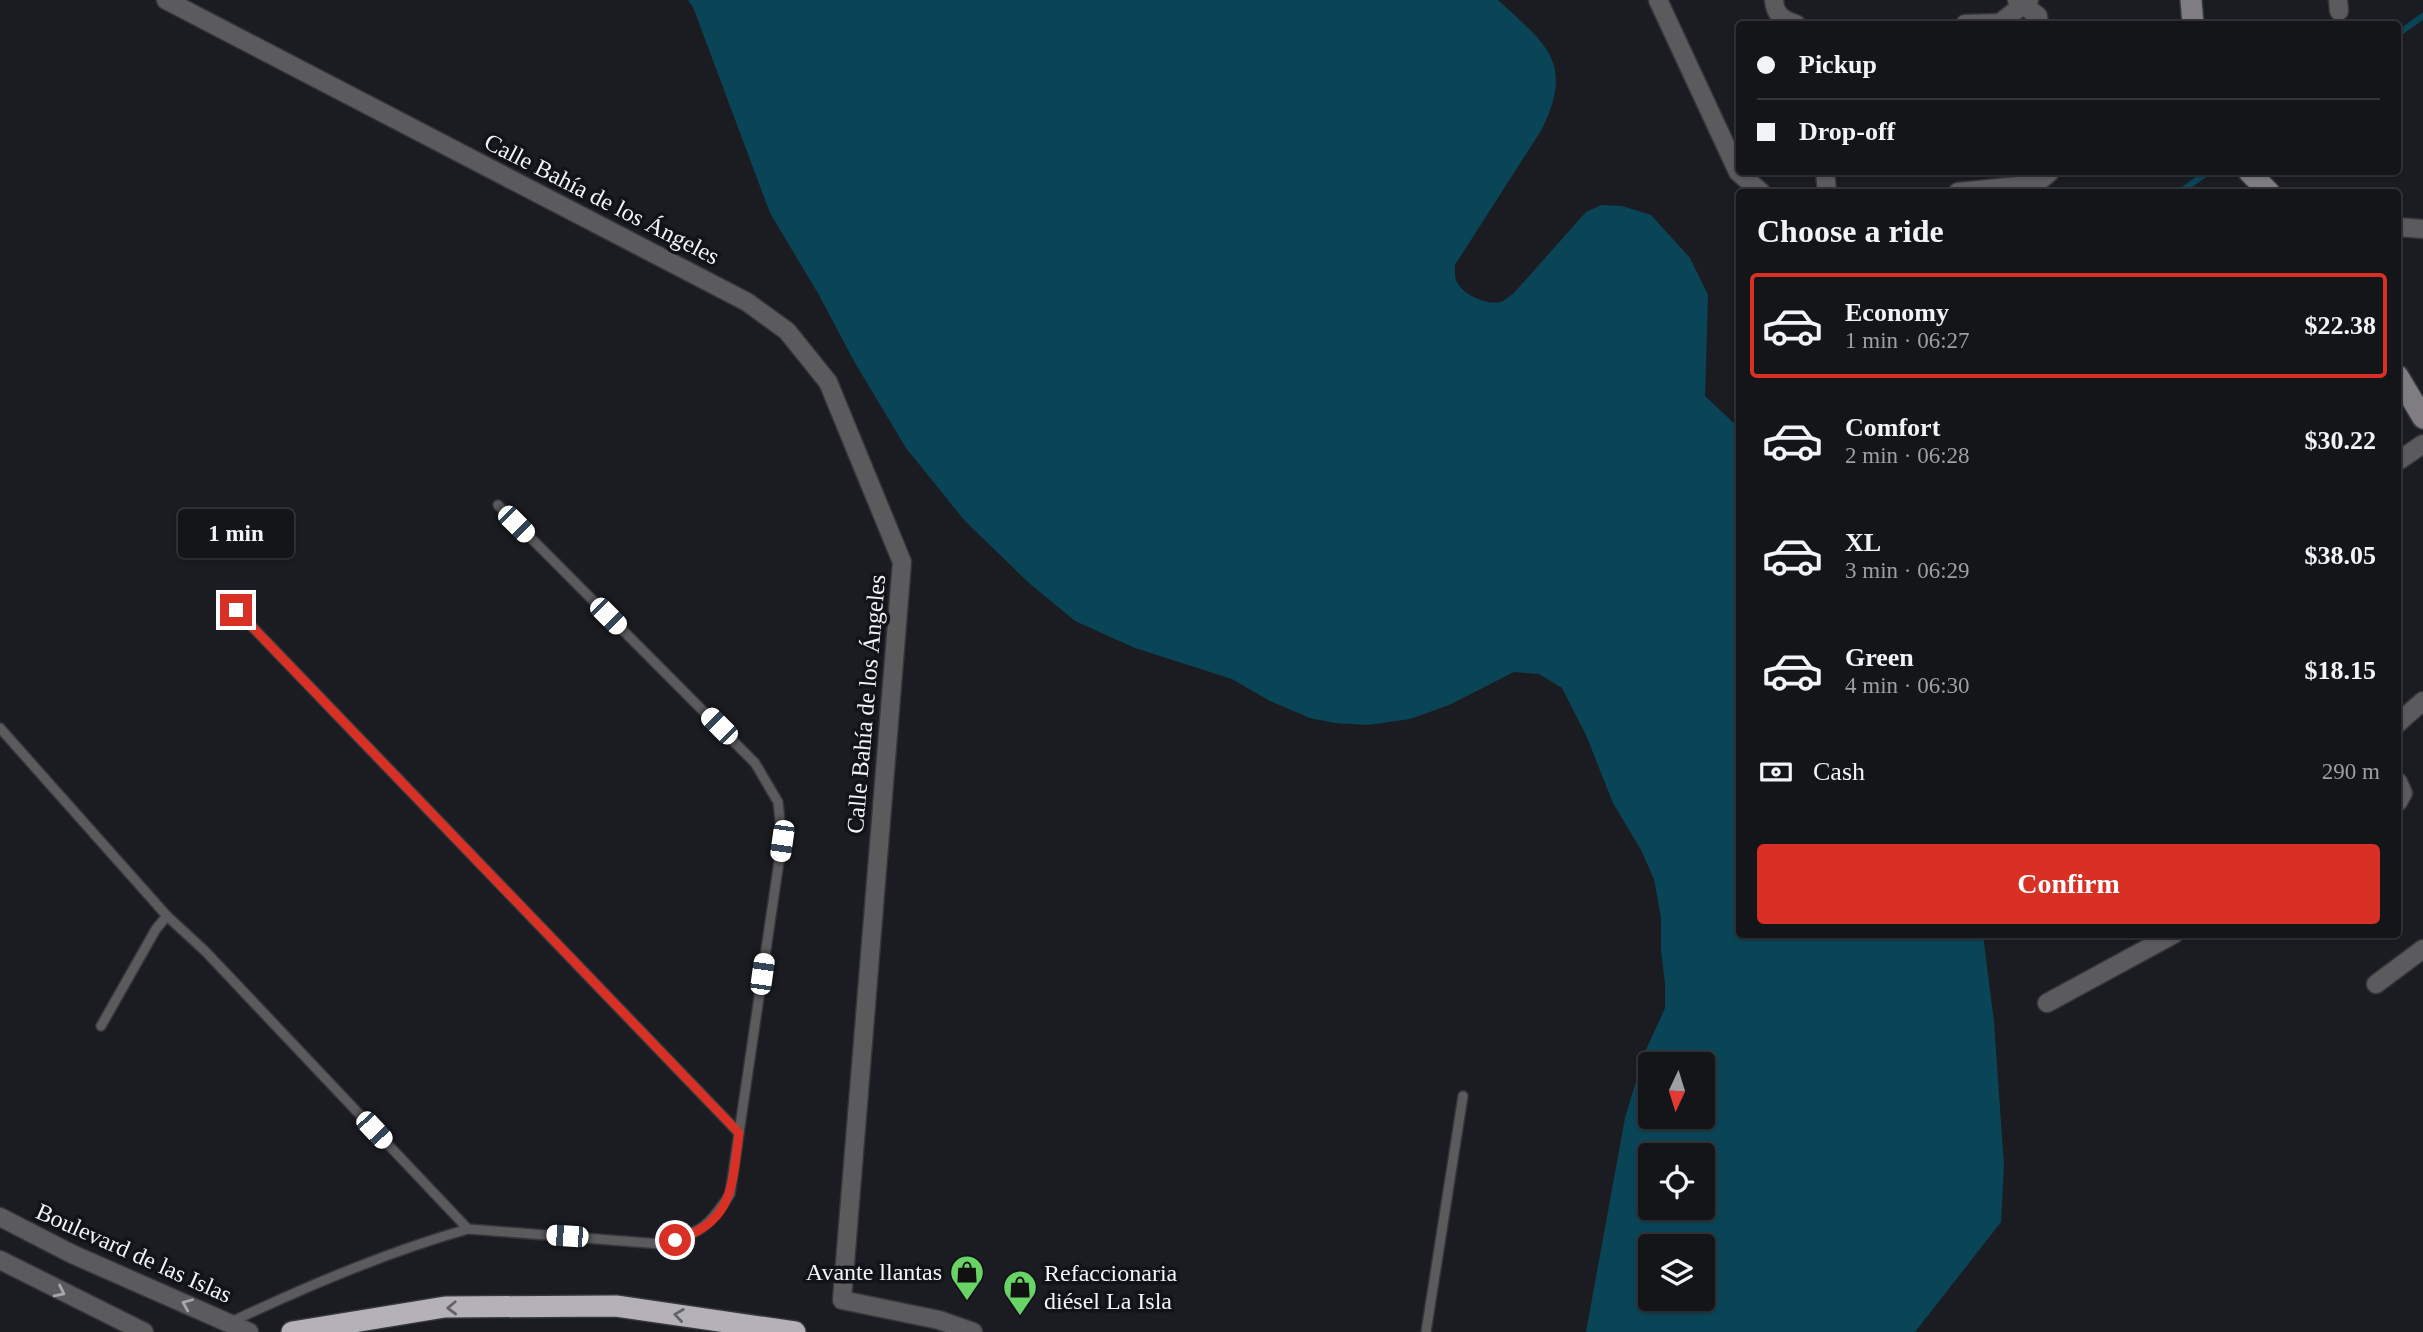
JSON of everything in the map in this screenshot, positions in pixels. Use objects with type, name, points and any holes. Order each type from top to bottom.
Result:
[{"type":"highway","points":[[295,1331],[445,1307],[616,1306],[795,1332]]},
{"type":"street","name":"Calle Bahía de los Ángeles","points":[[166,0],[747,302],[787,331],[828,382],[902,562],[842,1300],[939,1321],[973,1332]]},
{"type":"street","points":[[1658,0],[1736,168]]},
{"type":"street","points":[[1774,0],[1774,6],[1782,19],[1788,21]]},
{"type":"street","points":[[2193,0],[2193,21]]},
{"type":"street","points":[[2002,21],[2023,2],[2038,16],[2039,21]]},
{"type":"street","points":[[1741,175],[1758,189]]},
{"type":"street","points":[[1987,189],[2036,184],[2046,175]]},
{"type":"street","points":[[2252,175],[2267,189]]},
{"type":"street","points":[[2401,227],[2423,229]]},
{"type":"street","points":[[2401,388],[2423,418]]},
{"type":"street","points":[[2401,459],[2423,444]]},
{"type":"street","points":[[2401,720],[2423,701]]},
{"type":"street","points":[[2047,1003],[2167,938]]},
{"type":"street","points":[[2376,984],[2423,949]]},
{"type":"street","name":"Boulevard de las Islas","points":[[0,1217],[72,1254],[249,1332]]},
{"type":"street","points":[[0,1260],[144,1332]]},
{"type":"lane","points":[[229,1322],[312,1284],[430,1240],[468,1229],[661,1244],[688,1236],[713,1221],[730,1194],[782,841],[778,802],[755,763],[498,505]]},
{"type":"lane","points":[[236,610],[739,1133]]},
{"type":"lane","points":[[0,728],[167,916],[205,951],[468,1229]]},
{"type":"lane","points":[[101,1026],[156,929],[167,916]]},
{"type":"lane","points":[[1426,1332],[1463,1096]]},
{"type":"water","points":[[688,0],[1498,0],[1529,29],[1550,56],[1555,70],[1556,86],[1552,106],[1542,129],[1455,265],[1455,278],[1460,287],[1477,299],[1503,301],[1513,294],[1586,212],[1601,205],[1622,206],[1651,215],[1690,258],[1708,295],[1705,396],[1736,425],[1736,938],[1983,938],[1994,1022],[2004,1166],[2001,1222],[1915,1332],[1586,1332],[1625,1118],[1638,1075],[1638,1129],[1715,1129],[1715,1052],[1645,1052],[1665,1008],[1661,918],[1654,879],[1641,850],[1613,803],[1586,735],[1562,688],[1539,674],[1514,672],[1449,705],[1410,719],[1368,725],[1335,723],[1310,718],[1270,701],[1232,679],[1135,648],[1075,621],[1029,583],[965,521],[906,448],[855,363],[819,295],[770,213],[693,7]]},
{"type":"waterway","points":[[2401,32],[2423,16]]},
{"type":"waterway","points":[[2184,189],[2204,175]]},
{"type":"place","name":"Avante llantas","points":[[967,1302]]},
{"type":"place","name":"Refaccionaria diésel La Isla","points":[[1020,1317]]},
{"type":"route","points":[[236,610],[739,1133],[730,1194],[713,1221],[688,1236],[675,1240]]}]
